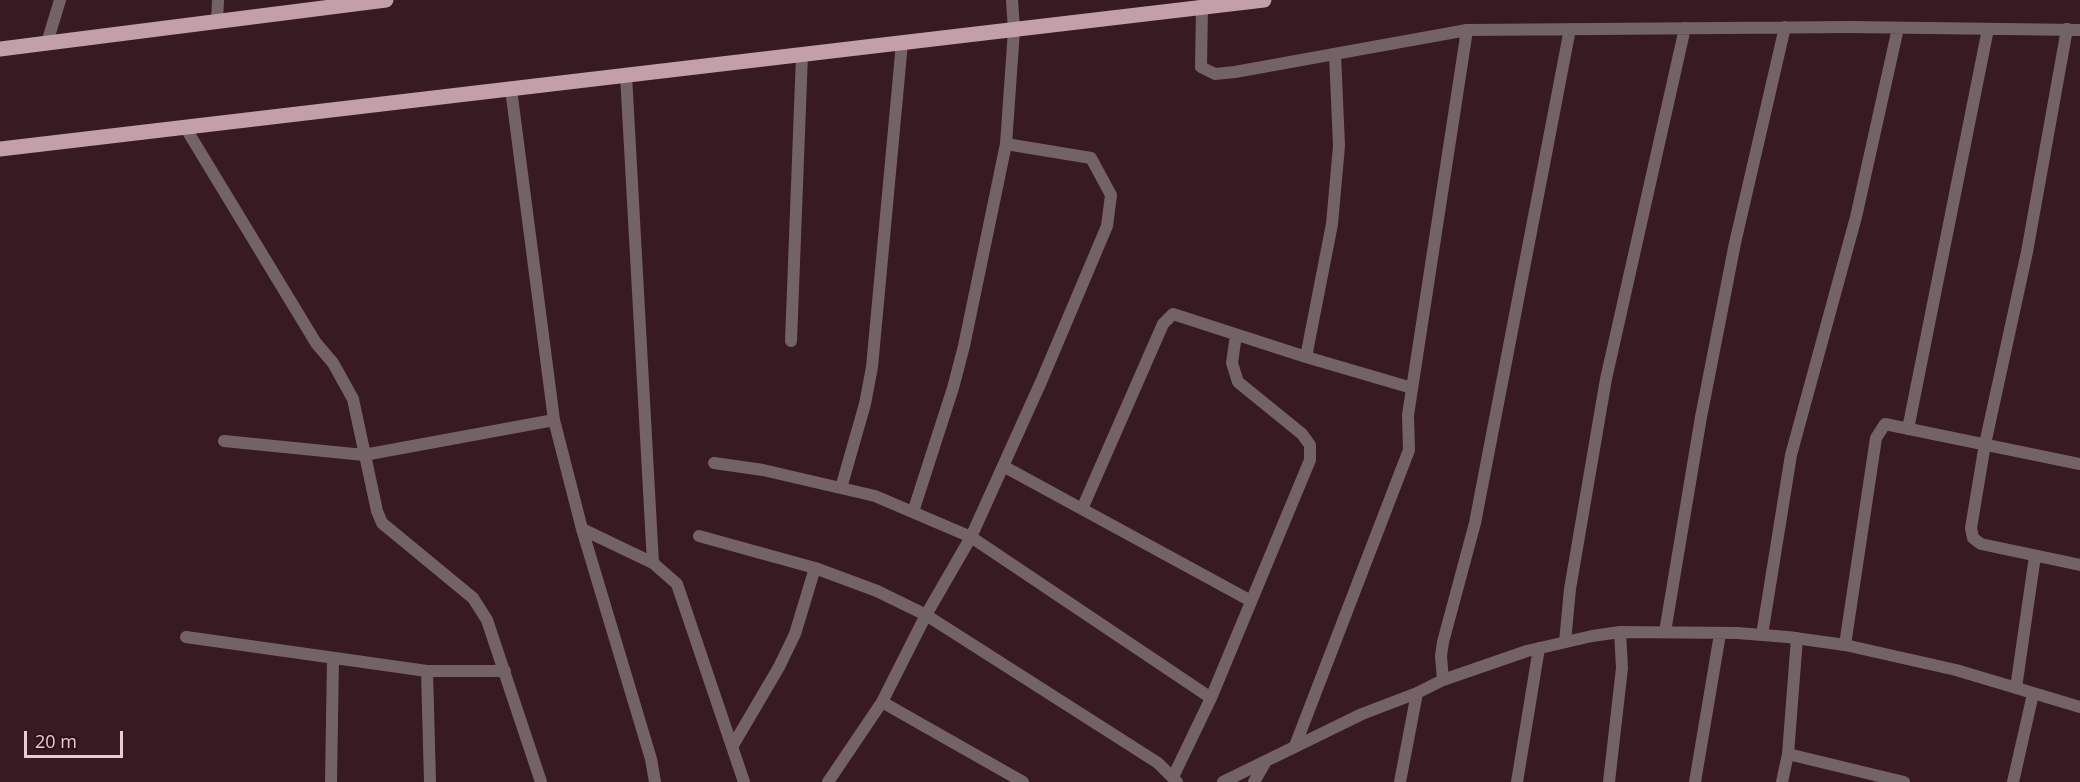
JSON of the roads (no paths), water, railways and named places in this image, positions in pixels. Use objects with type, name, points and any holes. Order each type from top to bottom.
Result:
[{"type":"main road","points":[[0,49],[386,0]]},
{"type":"main road","points":[[0,149],[1264,0]]},
{"type":"street","points":[[48,43],[60,0]]},
{"type":"street","points":[[217,21],[218,0]]},
{"type":"street","points":[[913,512],[953,388],[964,346],[1006,144],[1014,30],[1012,0]]},
{"type":"street","points":[[1202,8],[1201,67],[1215,74],[1467,30],[1785,27],[2080,30]]},
{"type":"street","points":[[1665,632],[1701,417],[1735,243],[1785,27]]},
{"type":"street","points":[[1565,642],[1570,589],[1606,379],[1685,28]]},
{"type":"street","points":[[1762,635],[1791,455],[1856,217],[1898,28]]},
{"type":"street","points":[[1443,680],[1441,656],[1443,642],[1477,513],[1570,29]]},
{"type":"street","points":[[1908,429],[1988,29]]},
{"type":"street","points":[[2067,29],[2027,252],[1986,444],[1971,528],[1973,538],[1981,544],[2080,565]]},
{"type":"street","points":[[1295,746],[1409,450],[1408,415],[1467,30]]},
{"type":"street","points":[[841,488],[865,404],[872,367],[902,44]]},
{"type":"street","points":[[1306,357],[1326,261],[1335,191],[1339,146],[1335,54]]},
{"type":"street","points":[[791,340],[802,55]]},
{"type":"street","points":[[626,75],[652,563]]},
{"type":"street","points":[[511,89],[554,420],[582,529],[651,759],[655,782]]},
{"type":"street","points":[[185,127],[353,399],[376,511],[382,523],[473,598],[487,620],[541,782]]},
{"type":"street","points":[[828,782],[882,702],[926,615],[971,537],[1107,226],[1111,195],[1091,158],[1006,144]]},
{"type":"street","points":[[1082,509],[1163,324],[1173,314],[1412,388]]},
{"type":"street","points":[[699,536],[814,568],[877,591],[926,615],[1158,763],[1175,780],[1310,460],[1310,445],[1302,434],[1239,382],[1232,363],[1236,335]]},
{"type":"street","points":[[224,441],[364,455],[554,420]]},
{"type":"street","points":[[1845,645],[1876,438],[1885,424],[2080,464]]},
{"type":"street","points":[[714,463],[763,471],[875,496],[971,537],[1211,698]]},
{"type":"street","points":[[1003,466],[1251,601]]},
{"type":"street","points":[[582,529],[652,563],[677,584],[744,782]]},
{"type":"street","points":[[2016,688],[2035,556]]},
{"type":"street","points":[[732,747],[795,634],[814,568]]},
{"type":"street","points":[[1609,782],[1622,669],[1620,632]]},
{"type":"street","points":[[1222,782],[1362,714],[1417,693],[1443,680],[1527,651],[1620,632],[1762,635],[1845,645],[1956,670],[2080,707]]},
{"type":"street","points":[[1695,782],[1720,634]]},
{"type":"street","points":[[186,637],[427,671],[505,671]]},
{"type":"street","points":[[1782,782],[1788,754],[1797,638]]},
{"type":"street","points":[[1517,782],[1539,648]]},
{"type":"street","points":[[331,782],[333,659]]},
{"type":"street","points":[[427,671],[430,782]]},
{"type":"street","points":[[1400,782],[1417,693]]},
{"type":"street","points":[[2013,782],[2033,693]]},
{"type":"street","points":[[882,702],[1023,782]]},
{"type":"street","points":[[1788,754],[1904,782]]},
{"type":"street","points":[[1254,782],[1266,761]]}]
